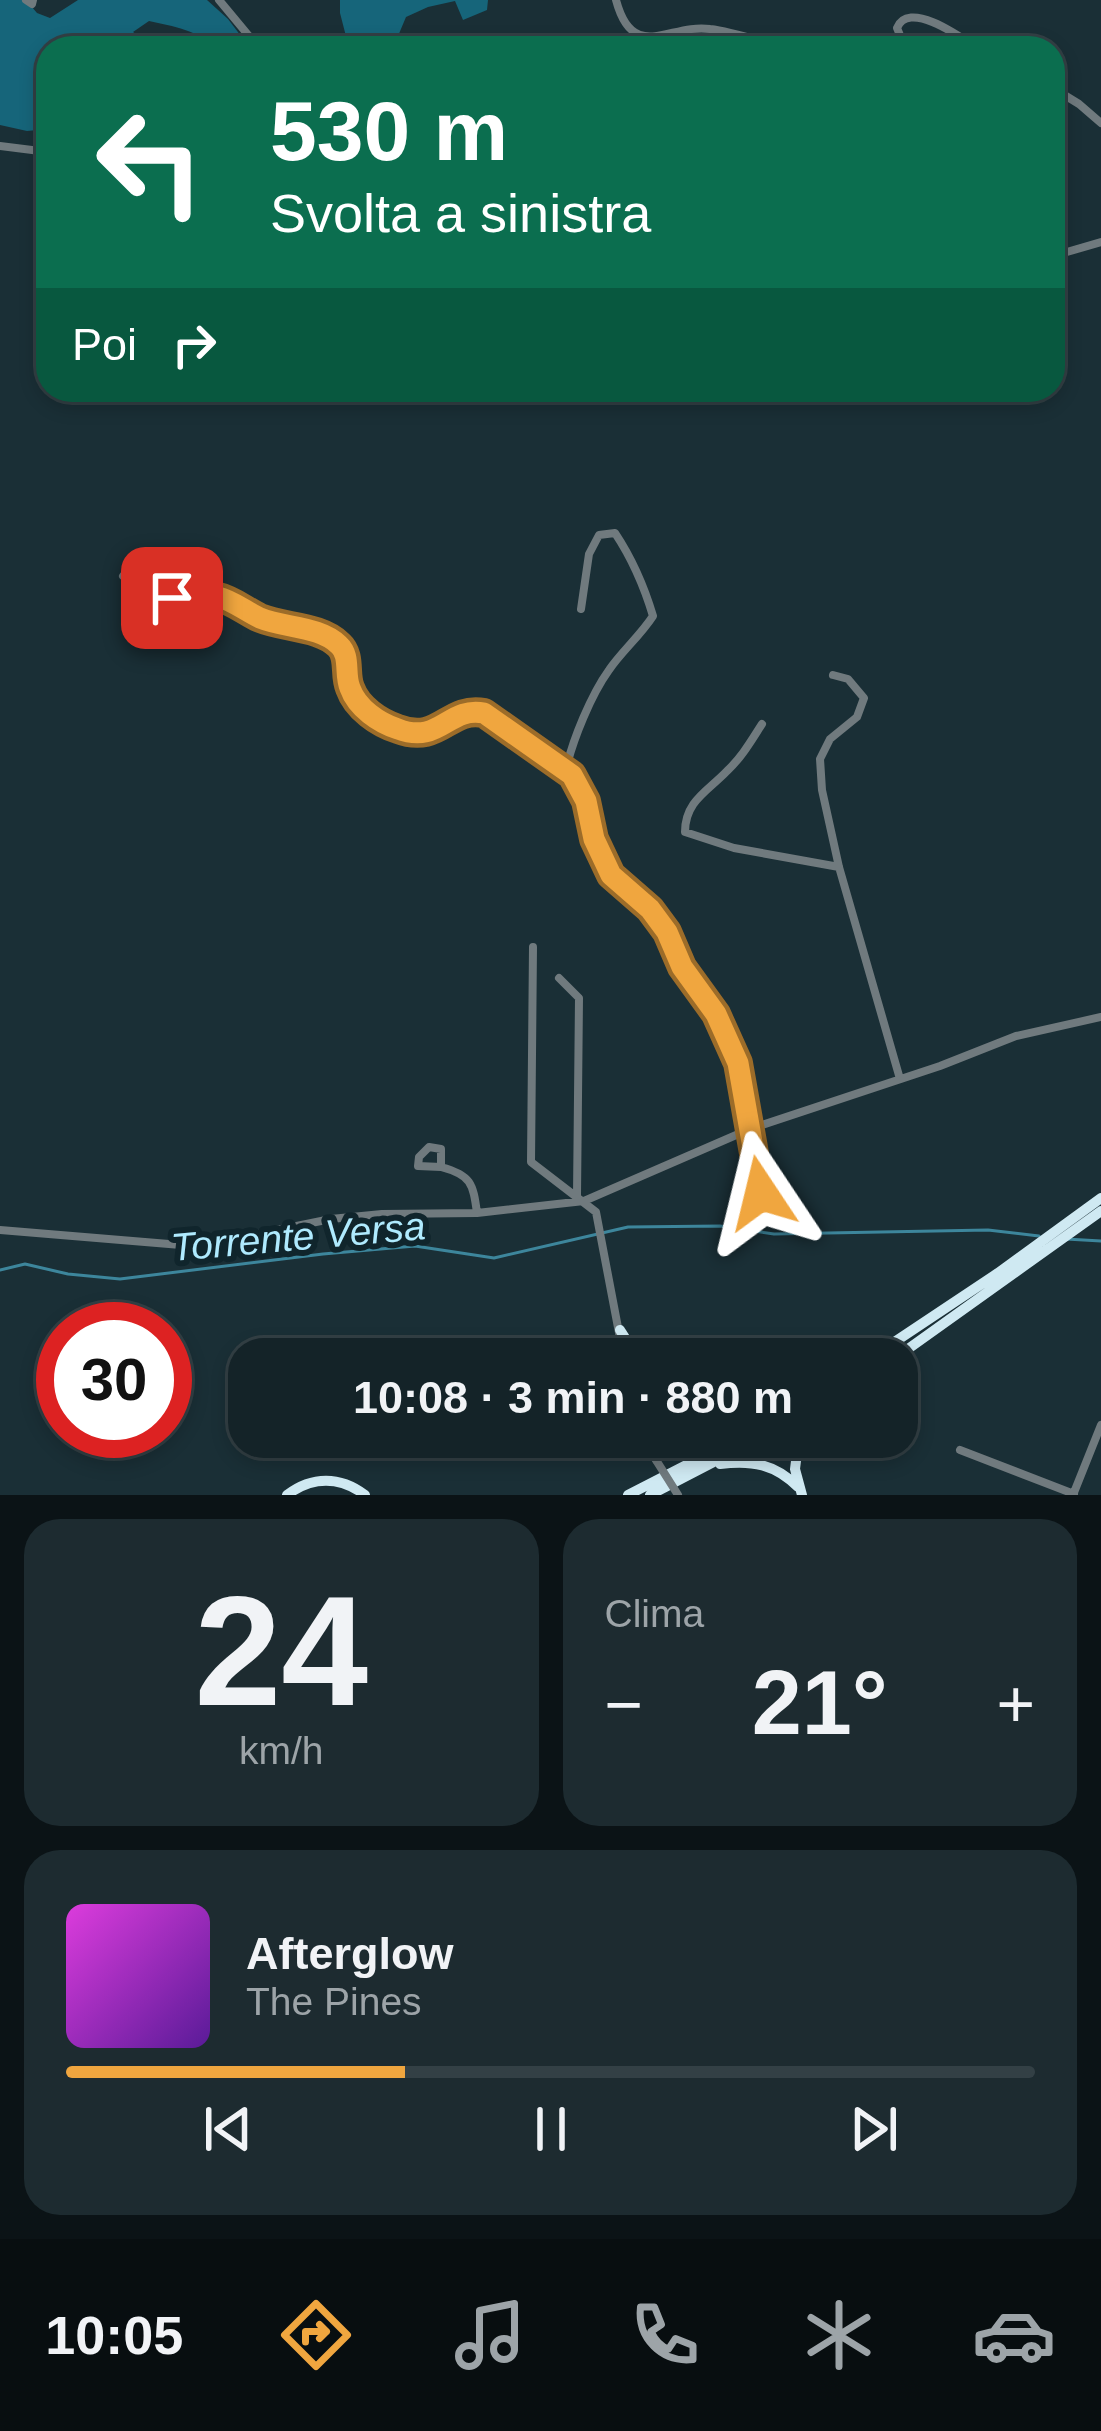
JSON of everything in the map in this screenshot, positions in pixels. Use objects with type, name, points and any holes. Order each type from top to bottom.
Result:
[{"type":"highway","points":[[918,1342],[1016,1272],[1101,1198]]},
{"type":"highway","points":[[900,1338],[1101,1211]]},
{"type":"highway","points":[[620,1330],[626,1338]]},
{"type":"highway","points":[[650,1495],[710,1458]]},
{"type":"highway","points":[[628,1495],[713,1458]]},
{"type":"highway","points":[[796,1458],[800,1491]]},
{"type":"highway","points":[[706,1461],[767,1465],[786,1474],[800,1491]]},
{"type":"highway","points":[[287,1495],[315,1480],[353,1486],[365,1495]]},
{"type":"street","points":[[219,0],[249,36]]},
{"type":"street","points":[[616,0],[625,21],[644,36]]},
{"type":"street","points":[[900,36],[901,16],[916,11],[960,36]]},
{"type":"street","points":[[658,36],[692,28],[739,36]]},
{"type":"street","points":[[1065,95],[1101,124]]},
{"type":"street","points":[[0,146],[36,150]]},
{"type":"street","points":[[1065,252],[1101,242]]},
{"type":"street","points":[[566,770],[573,742],[609,670],[653,616],[630,556],[615,533],[598,535],[589,554],[581,609]]},
{"type":"street","points":[[124,576],[172,598],[216,597],[264,620],[335,641],[344,650],[348,686],[359,705],[403,732],[441,729],[451,718],[478,711],[572,775],[611,875],[650,909],[667,932],[682,967],[716,1014],[738,1063],[761,1193]]},
{"type":"street","points":[[833,675],[848,679],[864,698],[857,717],[830,739],[820,759],[822,790],[839,867],[900,1079]]},
{"type":"street","points":[[762,724],[746,751],[694,800],[685,832],[734,848],[839,867]]},
{"type":"street","points":[[532,947],[532,1162],[596,1212],[621,1338]]},
{"type":"street","points":[[559,978],[578,998],[580,1198]]},
{"type":"street","points":[[0,1230],[181,1245],[331,1219],[477,1213],[580,1198],[750,1129],[1016,1036],[1101,1017]]},
{"type":"street","points":[[441,1168],[461,1173],[473,1186],[477,1213]]},
{"type":"street","points":[[960,1450],[1073,1494],[1101,1425]]},
{"type":"street","points":[[655,1458],[678,1495]]},
{"type":"shaded area","points":[[0,0],[26,0],[37,13],[50,18],[78,0],[207,0],[241,36],[199,36],[149,21],[133,32],[138,36],[36,36],[36,130],[0,125]]},
{"type":"shaded area","points":[[340,0],[488,0],[487,10],[463,20],[455,1],[428,7],[406,17],[398,36],[346,36]]},
{"type":"waterway","name":"Torrente Versa","points":[[0,1270],[25,1264],[120,1279],[415,1246],[494,1258],[628,1227],[720,1226],[774,1234],[988,1230],[1039,1236]]},
{"type":"waterway","name":"Torrente Versa","points":[[1066,1239],[1101,1241]]},
{"type":"route","points":[[172,598],[216,597],[264,620],[335,641],[344,650],[348,686],[359,705],[403,732],[441,729],[451,718],[470,711],[484,713],[572,775],[611,875],[650,909],[667,932],[682,967],[716,1014],[738,1063],[761,1193]]}]
